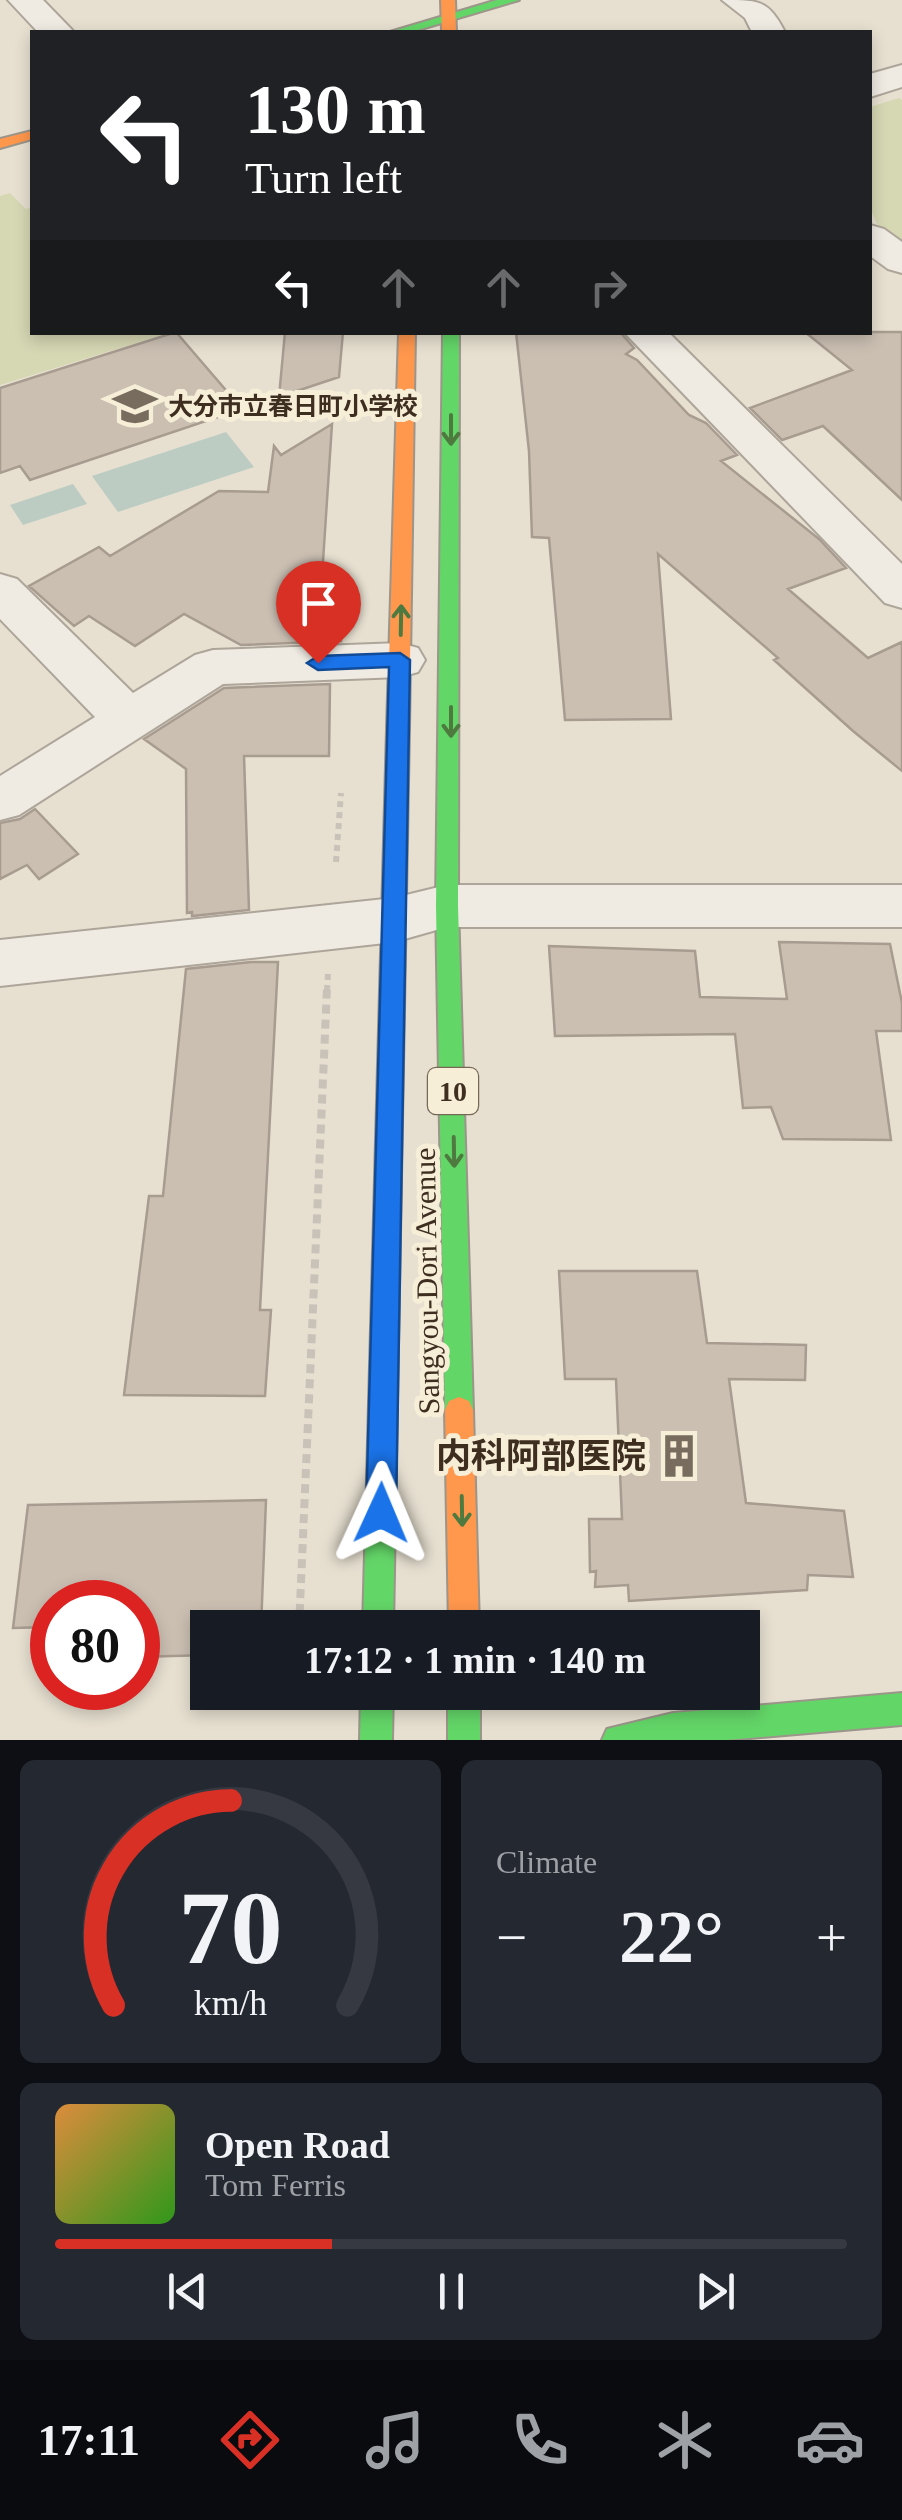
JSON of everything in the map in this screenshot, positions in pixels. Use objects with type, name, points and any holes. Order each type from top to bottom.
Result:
[{"type":"main road","points":[[408,30],[414,0]]},
{"type":"main road","points":[[411,30],[512,0]]},
{"type":"main road","points":[[0,144],[30,136]]},
{"type":"main road","name":"Sangyou-Dori Avenue","points":[[407,335],[400,660],[421,913],[463,1610]]},
{"type":"main road","name":"Sangyou-Dori Avenue","points":[[379,1610],[451,335]]},
{"type":"main road","points":[[618,1740],[673,1728],[902,1709]]},
{"type":"main road","points":[[376,1740],[377,1710]]},
{"type":"main road","points":[[464,1710],[464,1740]]},
{"type":"street","points":[[0,6],[23,0],[54,30]]},
{"type":"street","points":[[738,0],[758,12],[767,30]]},
{"type":"street","points":[[872,238],[902,261]]},
{"type":"street","points":[[647,335],[902,592]]},
{"type":"street","points":[[0,590],[130,721]]},
{"type":"street","points":[[0,802],[214,667],[400,660]]},
{"type":"street","points":[[0,963],[421,913],[902,906]]},
{"type":"path","points":[[300,1610],[328,972]]},
{"type":"green space","points":[[902,100],[902,243],[877,224],[872,213],[872,106]]},
{"type":"green space","points":[[10,193],[26,209],[30,208],[30,335],[162,335],[0,385],[0,196]]},
{"type":"shaded area","points":[[226,432],[254,467],[118,512],[92,476]]},
{"type":"shaded area","points":[[73,484],[87,504],[23,525],[10,505]]},
{"type":"building","points":[[902,332],[902,500],[823,426],[782,440],[750,408],[852,370],[809,335]]},
{"type":"building","points":[[167,335],[179,335],[242,409],[30,480],[20,466],[0,473],[0,388]]},
{"type":"building","points":[[285,335],[343,335],[339,377],[279,397]]},
{"type":"building","points":[[516,335],[623,335],[634,348],[626,354],[737,455],[721,461],[819,539],[846,568],[788,589],[868,658],[902,642],[902,771],[658,554],[671,719],[565,720],[549,538],[532,537],[529,451]]},
{"type":"building","points":[[332,424],[321,592],[341,592],[341,641],[241,645],[184,614],[135,646],[89,616],[74,626],[29,586],[99,547],[110,556],[219,491],[268,492],[274,446],[281,455]]},
{"type":"building","points":[[330,684],[329,756],[244,756],[249,910],[192,916],[192,912],[187,913],[186,769],[144,739],[224,688]]},
{"type":"building","points":[[35,809],[78,854],[39,879],[27,865],[0,879],[0,823],[20,819]]},
{"type":"building","points":[[779,942],[890,944],[902,1003],[902,1031],[876,1031],[891,1140],[783,1139],[771,1107],[743,1108],[735,1034],[555,1036],[549,946],[695,951],[700,997],[787,999]]},
{"type":"building","points":[[278,962],[260,1310],[271,1310],[265,1396],[124,1395],[149,1196],[163,1196],[186,969]]},
{"type":"building","points":[[559,1271],[697,1271],[707,1343],[806,1345],[805,1380],[729,1379],[746,1503],[844,1511],[853,1577],[808,1575],[807,1590],[629,1601],[628,1585],[595,1587],[596,1571],[590,1572],[589,1519],[622,1519],[616,1379],[565,1379]]},
{"type":"building","points":[[266,1500],[262,1610],[190,1610],[190,1656],[160,1656],[160,1580],[30,1580],[30,1628],[13,1628],[28,1505]]},
{"type":"traffic: fast","points":[[404,30],[512,0]]},
{"type":"traffic: fast","points":[[451,335],[447,906],[459,1410]]},
{"type":"traffic: fast","points":[[378,1610],[398,728]]},
{"type":"traffic: fast","points":[[618,1740],[673,1729],[902,1709]]},
{"type":"traffic: fast","points":[[376,1740],[377,1710]]},
{"type":"traffic: fast","points":[[464,1710],[464,1740]]},
{"type":"traffic: slow","points":[[448,0],[449,30]]},
{"type":"traffic: slow","points":[[0,144],[30,136]]},
{"type":"traffic: slow","points":[[398,728],[407,335]]},
{"type":"traffic: slow","points":[[459,1410],[464,1610]]},
{"type":"place","name":"大分市立春日町小学校","points":[[135,406]]},
{"type":"place","name":"内科阿部医院","points":[[679,1456]]},
{"type":"route","points":[[318,663],[400,660],[381,1513]]}]
